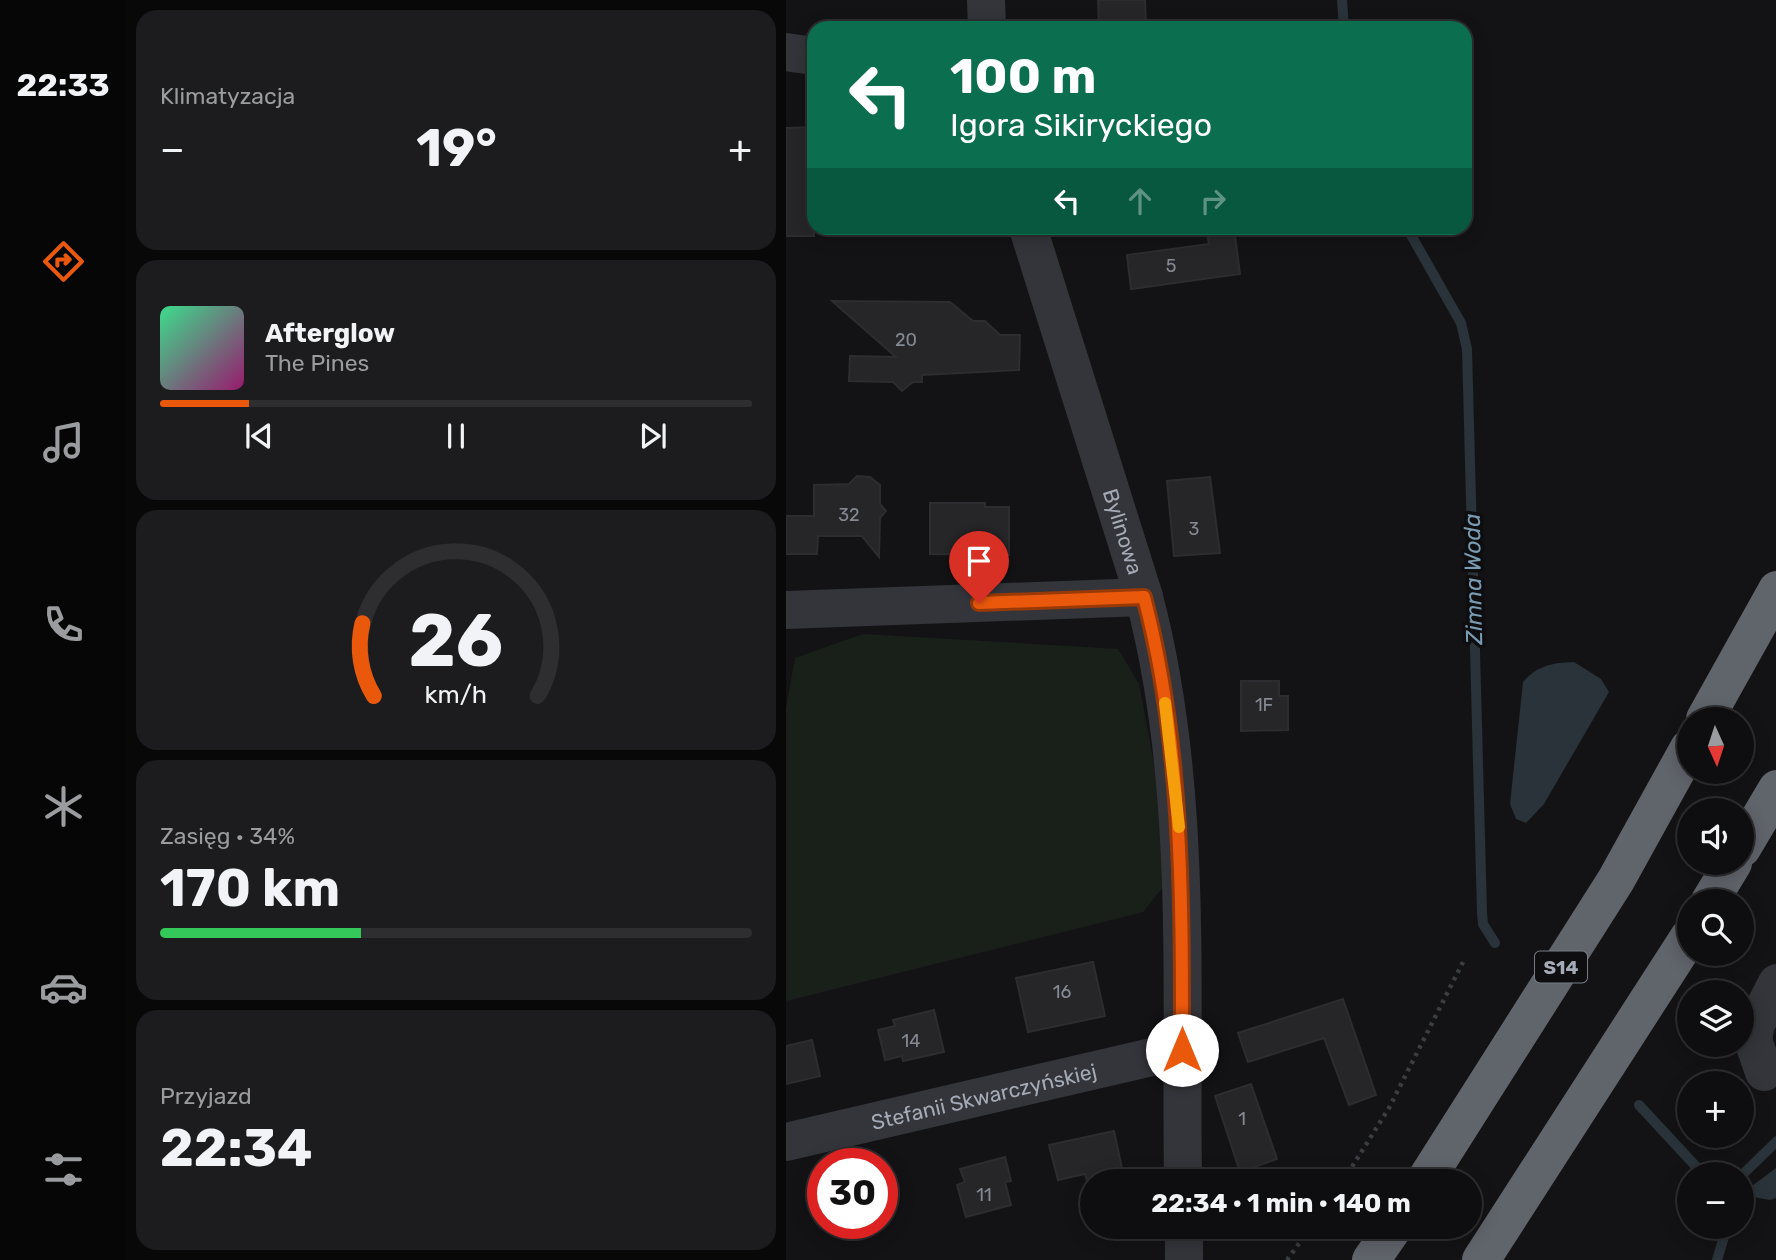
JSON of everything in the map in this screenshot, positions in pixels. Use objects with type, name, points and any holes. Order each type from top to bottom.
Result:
[{"type":"highway","points":[[1712,707],[1776,590]]},
{"type":"highway","name":"S14","points":[[1433,1169],[1616,880],[1677,770]]},
{"type":"highway","points":[[1754,827],[1776,789]]},
{"type":"highway","points":[[1481,1260],[1677,956]]},
{"type":"highway","points":[[1371,1260],[1386,1239]]},
{"type":"street","points":[[986,0],[987,21]]},
{"type":"street","points":[[786,52],[807,55]]},
{"type":"street","name":"Bylinowa","points":[[1030,235],[1144,597],[1167,711],[1181,849],[1183,1169]]},
{"type":"street","points":[[786,610],[1144,597]]},
{"type":"street","points":[[1764,1072],[1753,1040],[1756,1024],[1776,983]]},
{"type":"street","name":"Stefanii Skwarczyńskiej","points":[[786,1142],[1182,1050]]},
{"type":"street","points":[[1184,1239],[1184,1260]]},
{"type":"path","points":[[1351,1169],[1389,1108],[1464,960]]},
{"type":"path","points":[[1287,1260],[1303,1239]]},
{"type":"shaded area","points":[[863,634],[1118,649],[1139,684],[1167,833],[1163,887],[1143,912],[786,1001],[786,708],[795,658]]},
{"type":"shaded area","points":[[1574,662],[1601,679],[1609,692],[1544,804],[1526,823],[1516,819],[1510,804],[1523,682],[1546,666]]},
{"type":"shaded area","points":[[1776,1168],[1776,1198],[1770,1200],[1754,1197],[1754,1184]]},
{"type":"building","points":[[1098,0],[1145,0],[1146,21],[1099,21]]},
{"type":"building","points":[[807,127],[807,235],[814,236],[786,236],[786,128]]},
{"type":"building","points":[[1207,235],[1235,235],[1240,274],[1131,289],[1127,255],[1209,244]]},
{"type":"building","points":[[832,301],[950,302],[973,321],[985,321],[1000,335],[1020,335],[1019,370],[922,375],[922,382],[913,382],[902,391],[893,382],[849,381],[850,356],[896,357]]},
{"type":"building","points":[[857,476],[870,477],[880,485],[880,504],[886,511],[880,518],[879,557],[862,536],[818,536],[817,554],[786,554],[786,516],[814,516],[814,485],[849,484]]},
{"type":"building","points":[[1210,477],[1220,553],[1174,556],[1167,481]]},
{"type":"building","points":[[930,503],[985,503],[985,507],[1009,507],[1009,555],[930,554]]},
{"type":"building","points":[[1241,681],[1279,681],[1279,696],[1288,696],[1288,730],[1241,731]]},
{"type":"building","points":[[1093,962],[1105,1016],[1028,1032],[1016,978]]},
{"type":"building","points":[[1343,999],[1376,1095],[1349,1105],[1324,1038],[1248,1062],[1238,1033]]},
{"type":"building","points":[[934,1010],[944,1052],[903,1061],[902,1056],[885,1060],[878,1030],[895,1026],[893,1020]]},
{"type":"building","points":[[812,1040],[820,1076],[786,1084],[786,1046]]},
{"type":"building","points":[[1251,1084],[1277,1159],[1249,1169],[1239,1169],[1215,1096]]},
{"type":"building","points":[[1114,1131],[1122,1169],[1080,1169],[1080,1175],[1058,1180],[1049,1145]]},
{"type":"building","points":[[1005,1157],[1011,1181],[1005,1182],[1011,1205],[966,1217],[957,1185],[965,1182],[960,1169]]},
{"type":"waterway","name":"Zimna Woda","points":[[1342,0],[1344,21]]},
{"type":"waterway","name":"Zimna Woda","points":[[1411,235],[1461,323],[1467,349],[1482,913],[1483,924],[1495,943]]},
{"type":"waterway","name":"Zimna Woda","points":[[1639,1105],[1692,1162]]},
{"type":"waterway","points":[[1754,1163],[1777,1141]]},
{"type":"waterway","name":"Zimna Woda","points":[[1717,1260],[1723,1239]]},
{"type":"slow traffic","points":[[1165,703],[1179,827]]},
{"type":"route","points":[[979,603],[1144,597],[1167,711],[1181,849],[1182,1050]]}]
